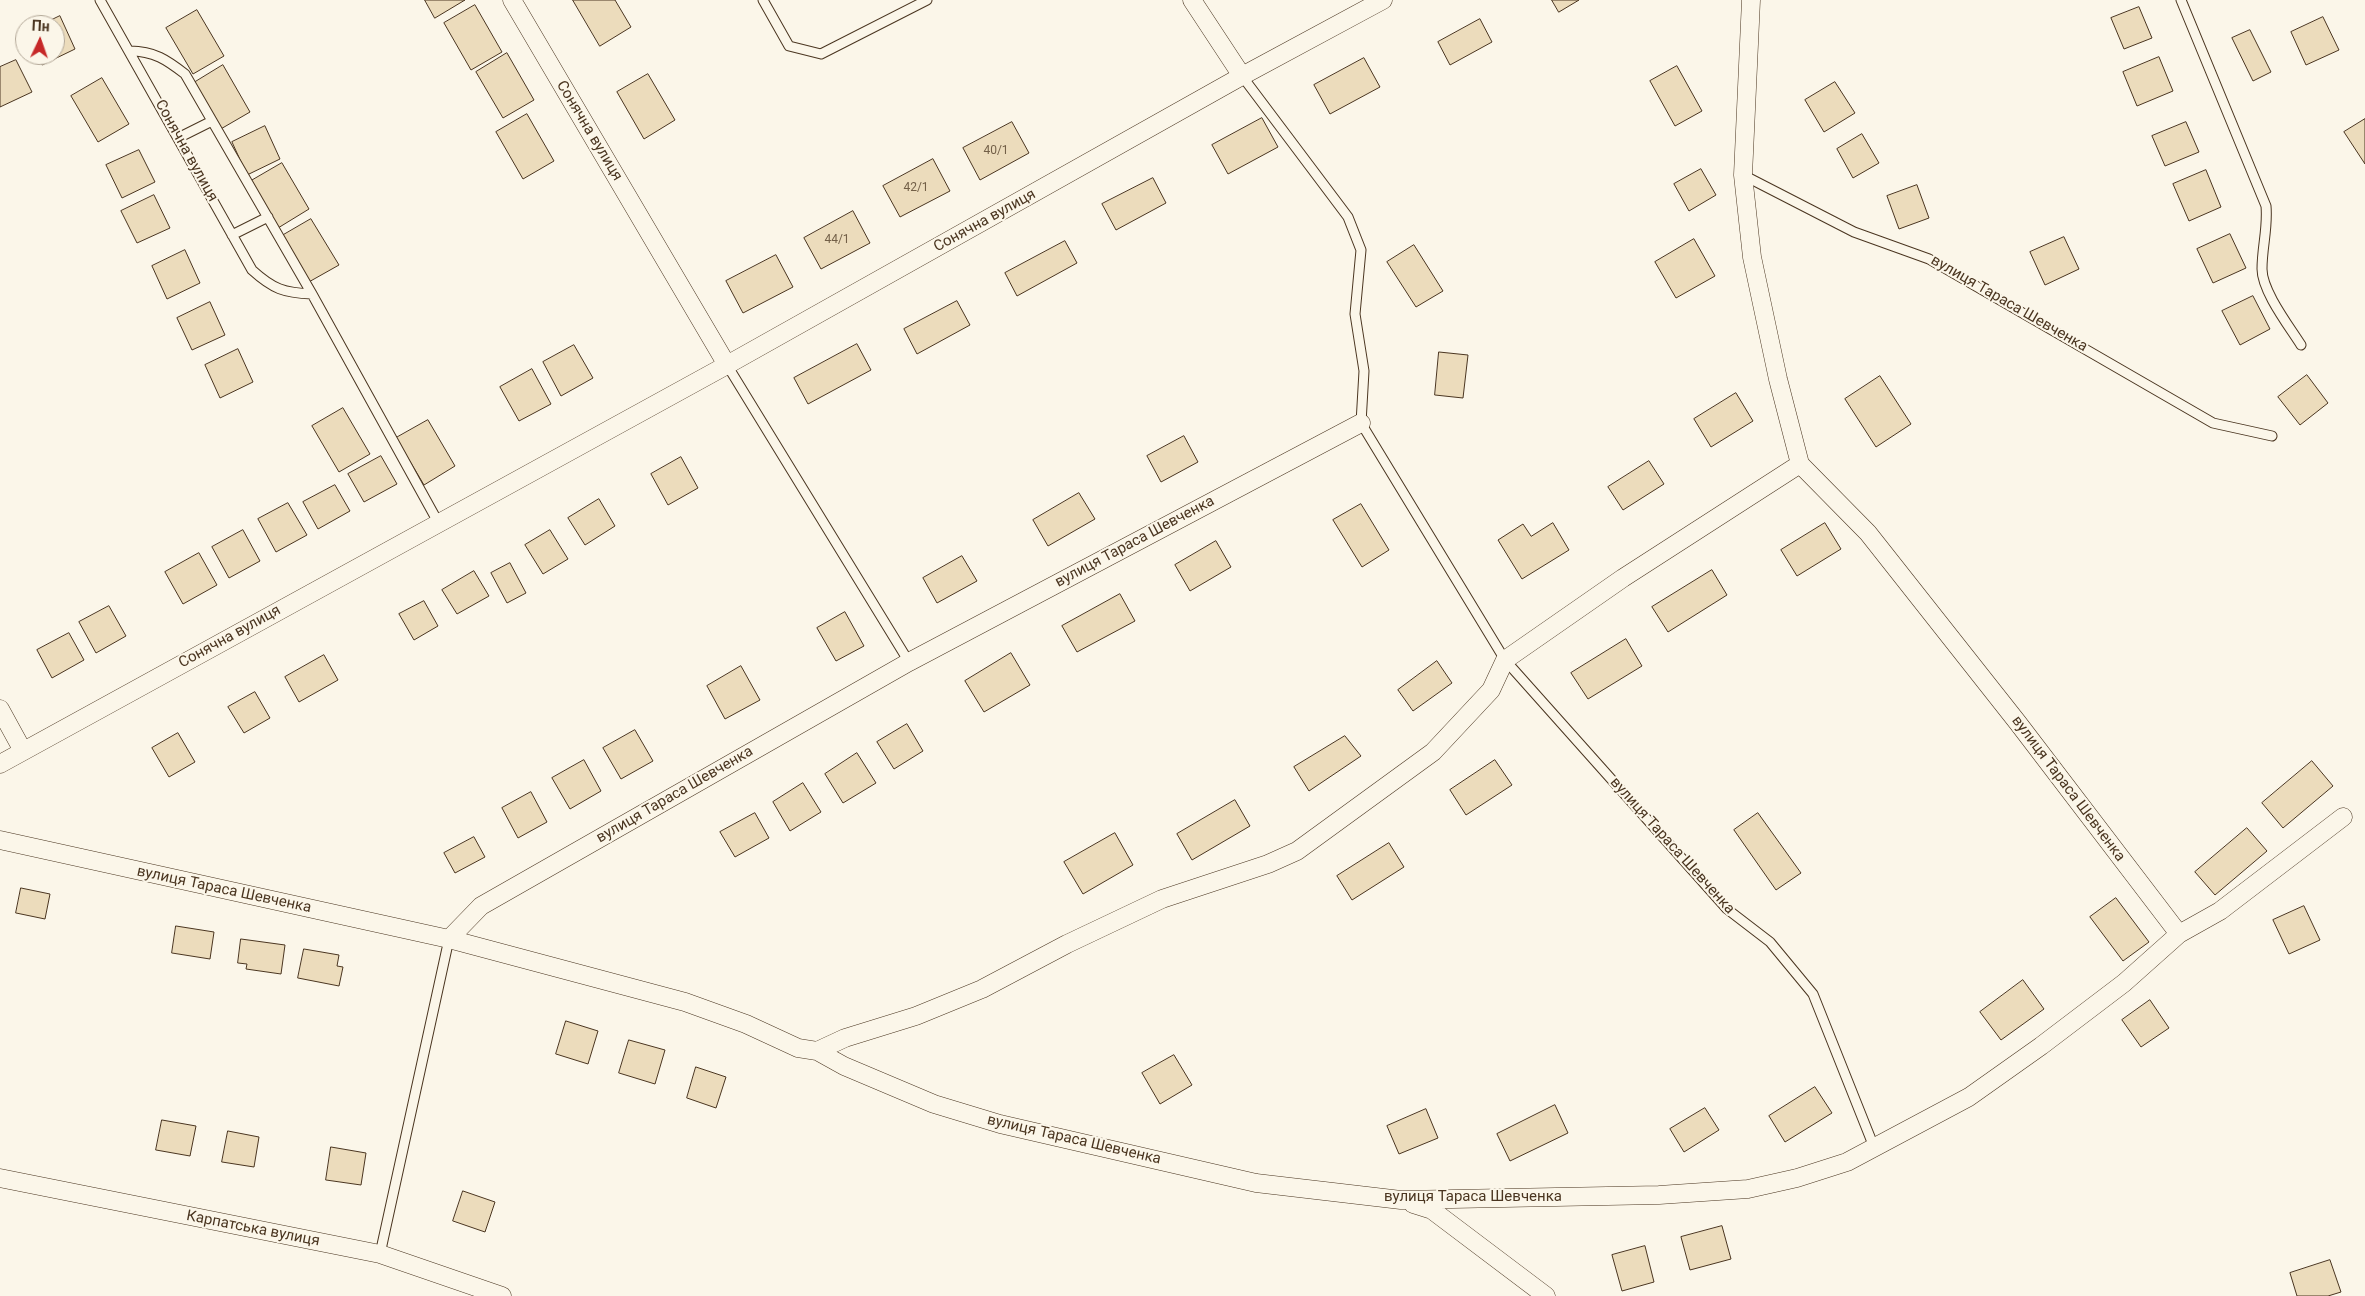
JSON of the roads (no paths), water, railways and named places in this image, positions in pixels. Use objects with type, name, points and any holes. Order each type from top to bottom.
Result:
[{"type":"street","name":"Сонячна вулиця","points":[[512,0],[728,365]]},
{"type":"street","points":[[1192,0],[1242,76]]},
{"type":"street","name":"Сонячна вулиця","points":[[0,764],[438,522],[728,365],[1242,76],[1383,0]]},
{"type":"street","points":[[817,1051],[845,1038],[916,1016],[982,989],[1067,944],[1162,899],[1268,864],[1297,851],[1432,752],[1491,690],[1505,660],[1623,578],[1800,464],[1778,379],[1752,257],[1743,175],[1751,0]]},
{"type":"street","name":"вулиця Тараса Шевченка","points":[[449,939],[481,906],[909,662],[1361,423]]},
{"type":"street","name":"вулиця Тараса Шевченка","points":[[1800,464],[1868,533],[2018,723],[2179,934]]},
{"type":"street","points":[[0,708],[23,751]]},
{"type":"street","name":"вулиця Тараса Шевченка","points":[[0,840],[449,939],[685,1002],[746,1024],[798,1048],[817,1051],[844,1066],[934,1104],[1000,1124],[1256,1183],[1401,1200],[1659,1194],[1748,1189],[1797,1178],[1847,1162],[1969,1097],[2041,1046],[2124,983],[2179,934],[2220,911],[2343,817]]},
{"type":"street","name":"Карпатська вулиця","points":[[0,1178],[380,1254],[502,1296]]},
{"type":"street","points":[[1401,1200],[1432,1210],[1546,1296]]},
{"type":"lane","name":"Сонячна вулиця","points":[[100,0],[252,270],[269,285],[289,293],[312,294]]},
{"type":"lane","points":[[763,0],[789,46],[821,54],[926,0]]},
{"type":"lane","points":[[2180,0],[2266,206],[2268,225],[2262,269],[2264,283],[2301,345]]},
{"type":"lane","points":[[130,51],[146,51],[170,62],[185,74],[312,294],[438,522]]},
{"type":"lane","points":[[1242,76],[1348,217],[1361,250],[1355,314],[1364,372],[1361,423]]},
{"type":"lane","points":[[178,138],[212,121]]},
{"type":"lane","name":"вулиця Тараса Шевченка","points":[[1743,175],[1854,232],[1929,258],[2213,423],[2272,436]]},
{"type":"lane","points":[[232,235],[268,217]]},
{"type":"lane","points":[[728,365],[909,662]]},
{"type":"lane","name":"вулиця Тараса Шевченка","points":[[1361,423],[1505,660],[1727,909],[1770,942],[1813,994],[1874,1147]]},
{"type":"lane","points":[[380,1254],[449,939]]}]
